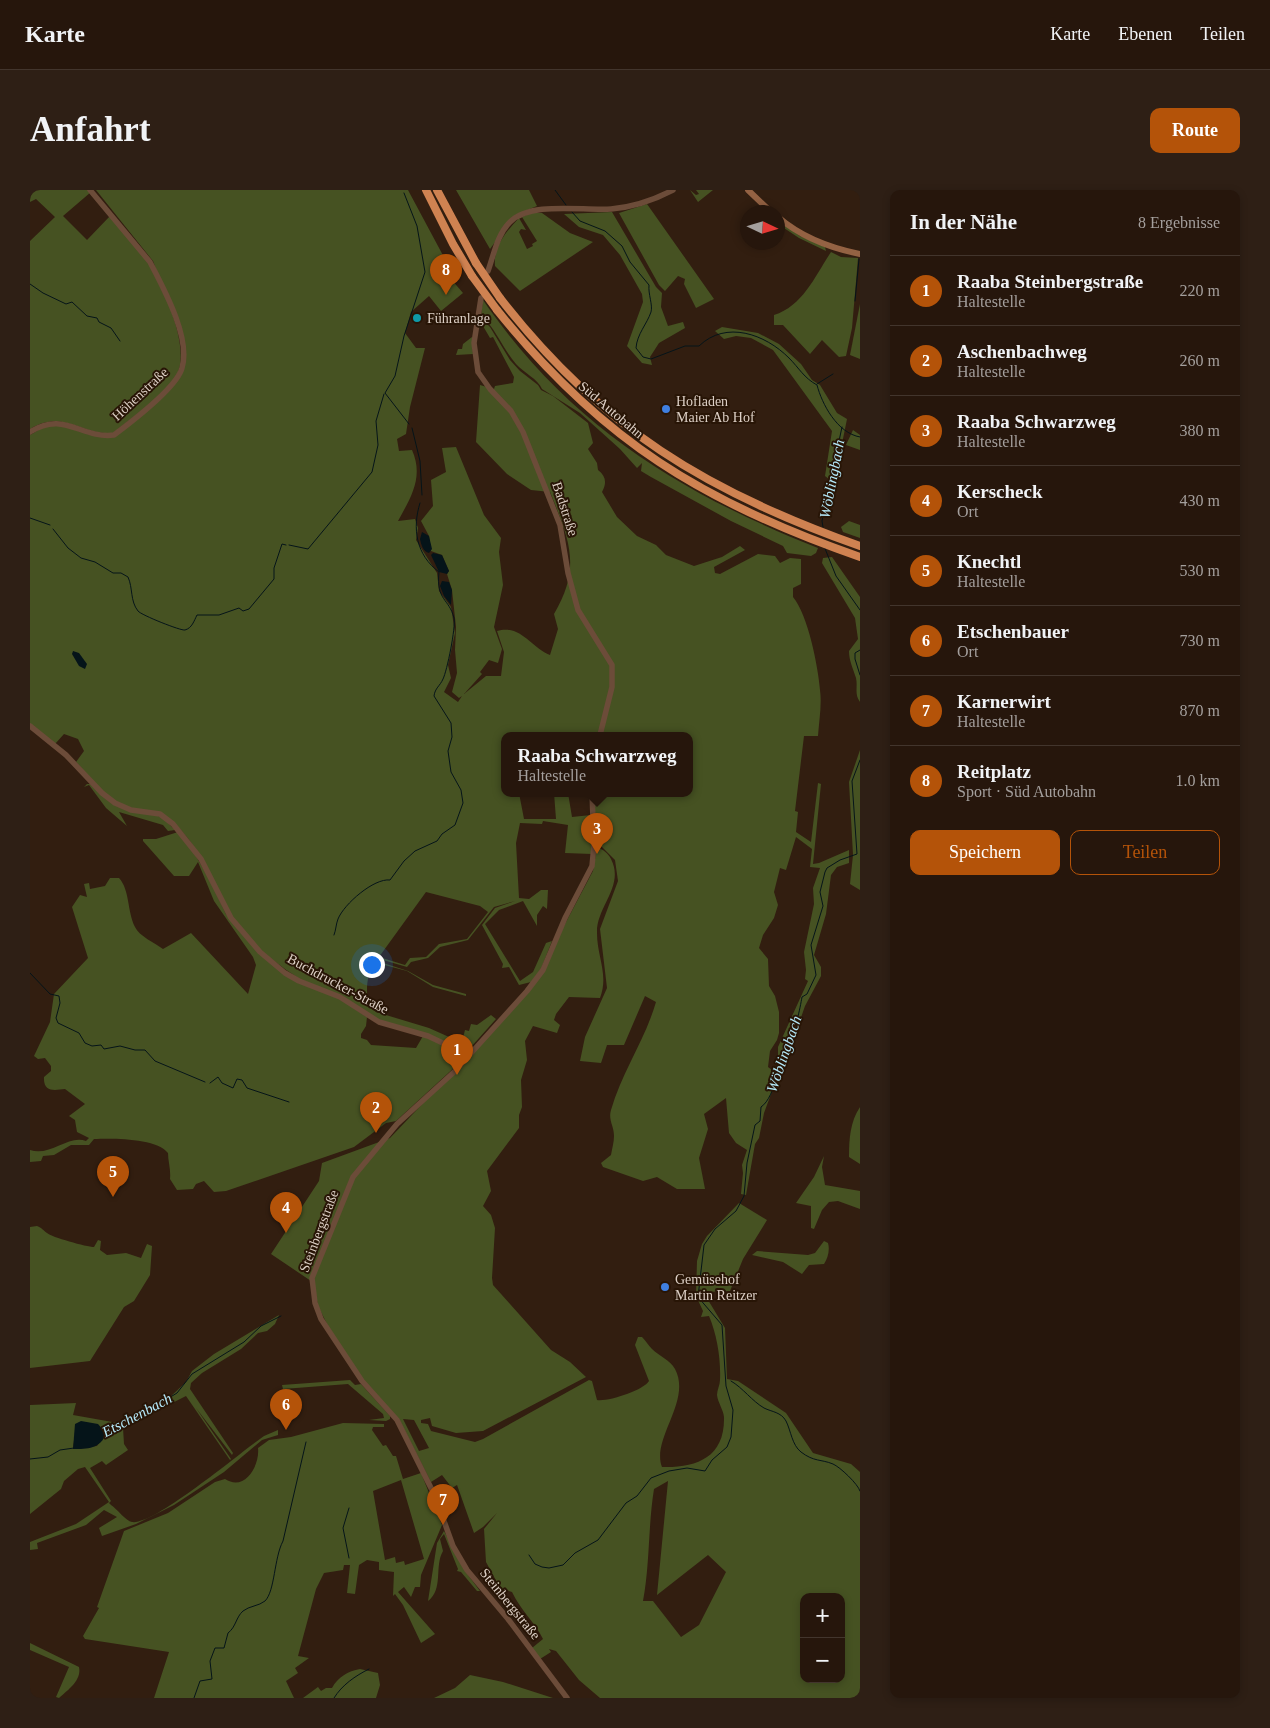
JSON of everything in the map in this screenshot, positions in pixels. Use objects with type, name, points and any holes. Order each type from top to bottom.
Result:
[{"type":"highway","name":"Süd Autobahn","points":[[426,190],[453,244],[472,276],[497,310],[549,372],[620,436],[660,464],[722,500],[812,540],[860,556]]},
{"type":"highway","name":"Süd Autobahn","points":[[437,190],[476,263],[500,298],[556,364],[616,419],[666,456],[729,492],[810,528],[860,546]]},
{"type":"main road","points":[[748,190],[764,205]]},
{"type":"main road","points":[[785,222],[813,239],[834,248],[860,254]]},
{"type":"street","name":"Höhenstraße","points":[[30,432],[50,422],[78,427],[105,436],[114,435],[173,384],[182,368],[184,357],[181,338],[169,299],[156,273],[150,262],[90,190]]},
{"type":"street","points":[[488,271],[500,235],[513,219],[529,212],[622,208],[642,203],[673,190]]},
{"type":"street","name":"Badstraße","points":[[481,298],[474,343],[478,372],[490,389],[511,411],[520,426],[560,525],[568,573],[578,610],[612,665],[612,687],[601,732]]},
{"type":"street","name":"Buchdrucker-Straße","points":[[30,726],[66,755],[114,803],[131,810],[158,814],[173,824],[201,859],[231,918],[260,952],[285,973],[299,982],[340,997],[379,1022],[428,1036],[468,1055]]},
{"type":"street","name":"Steinbergstraße","points":[[567,1698],[508,1619],[467,1570],[453,1546],[435,1496],[399,1424],[362,1381],[325,1325],[314,1298],[313,1274],[353,1177],[397,1124],[454,1072],[527,991],[543,970],[565,918],[591,870],[594,842],[592,797]]},
{"type":"green space","points":[[30,190],[90,190],[91,192],[63,216],[87,240],[110,216],[149,264],[162,288],[174,319],[181,351],[180,365],[176,376],[156,399],[113,433],[92,431],[72,424],[53,421],[42,423],[30,429],[30,241],[55,217],[36,199],[30,202]]},
{"type":"green space","points":[[96,190],[408,190],[453,274],[451,279],[463,293],[441,311],[429,296],[411,312],[405,333],[416,348],[425,348],[410,407],[406,434],[397,439],[399,451],[412,450],[417,469],[414,487],[398,521],[415,519],[418,528],[416,540],[437,573],[439,591],[451,607],[455,633],[448,665],[451,678],[444,692],[458,702],[462,696],[459,698],[452,692],[457,673],[456,627],[452,590],[447,574],[449,571],[442,555],[431,551],[429,536],[421,521],[433,506],[431,480],[446,472],[442,448],[456,447],[484,515],[501,538],[499,552],[503,585],[494,627],[502,649],[498,663],[489,660],[480,672],[482,674],[464,694],[486,676],[501,676],[504,652],[497,631],[513,631],[550,655],[558,629],[554,614],[563,597],[570,567],[570,553],[563,524],[550,492],[531,490],[507,474],[476,442],[480,385],[494,389],[495,386],[513,383],[514,377],[493,337],[490,338],[483,326],[478,329],[480,317],[490,327],[510,360],[520,371],[538,385],[541,390],[553,396],[588,423],[593,443],[588,449],[605,480],[602,492],[617,517],[637,536],[656,545],[666,555],[694,566],[722,557],[740,546],[745,550],[714,567],[715,573],[720,574],[758,554],[775,556],[780,563],[790,558],[801,559],[801,584],[793,588],[793,597],[808,628],[817,668],[821,701],[818,736],[804,736],[795,811],[798,812],[796,832],[811,842],[818,783],[821,784],[813,864],[849,850],[849,863],[837,867],[831,875],[826,914],[814,955],[821,967],[821,976],[805,1006],[796,1032],[782,1056],[778,1056],[778,1047],[808,981],[805,979],[804,952],[814,904],[813,888],[820,868],[810,867],[812,849],[796,837],[786,870],[780,868],[774,892],[778,905],[774,918],[763,935],[759,948],[768,959],[769,986],[775,996],[779,1012],[779,1033],[770,1051],[768,1067],[772,1070],[779,1064],[781,1067],[764,1113],[759,1138],[755,1144],[746,1195],[741,1194],[742,1165],[747,1150],[736,1143],[729,1133],[726,1098],[704,1114],[708,1129],[699,1158],[705,1189],[677,1189],[657,1177],[643,1181],[603,1167],[601,1163],[611,1155],[614,1136],[610,1114],[616,1096],[646,1030],[656,1002],[645,996],[624,1045],[607,1045],[601,1063],[580,1061],[585,1037],[607,988],[600,929],[618,881],[615,860],[596,841],[594,797],[693,797],[693,732],[501,732],[501,797],[520,797],[524,819],[556,819],[554,797],[569,797],[572,817],[591,815],[592,854],[565,853],[568,825],[543,821],[542,824],[520,823],[516,843],[519,898],[529,899],[541,890],[548,890],[547,909],[543,906],[537,915],[537,926],[523,901],[499,910],[485,924],[520,981],[533,972],[546,943],[552,941],[541,969],[531,982],[519,985],[509,967],[502,968],[503,964],[482,925],[495,908],[515,901],[494,907],[468,940],[440,947],[428,958],[411,962],[407,967],[376,958],[374,960],[408,971],[433,985],[466,994],[466,996],[433,987],[407,971],[373,962],[369,975],[367,995],[369,1002],[376,1012],[429,1028],[458,1041],[459,1037],[463,1038],[465,1030],[469,1031],[471,1024],[477,1025],[491,1015],[496,1019],[471,1047],[463,1049],[436,1042],[372,1017],[306,983],[277,963],[252,942],[235,921],[192,844],[173,822],[162,815],[123,805],[110,797],[76,762],[84,751],[78,739],[64,734],[55,744],[30,724],[30,435],[49,425],[60,425],[98,436],[114,437],[179,379],[183,338],[153,261]],"holes":[[[426,892],[480,906],[488,912],[467,939],[439,944],[426,957],[410,958],[405,965],[379,957]]]},
{"type":"green space","points":[[456,190],[529,190],[537,206],[515,215],[490,249]]},
{"type":"green space","points":[[690,190],[696,195],[699,194],[696,190],[713,190],[698,202]]},
{"type":"green space","points":[[647,204],[714,299],[696,308],[684,284],[685,279],[678,276],[665,291],[659,285],[619,213]]},
{"type":"green space","points":[[612,212],[656,287],[662,293],[661,307],[668,326],[683,322],[685,328],[659,343],[650,357],[652,365],[642,363],[627,346],[643,302],[642,294],[620,255],[603,235],[579,227],[564,214]]},
{"type":"green space","points":[[531,213],[542,213],[570,233],[593,242],[520,291],[495,266],[495,259],[502,239],[519,218],[526,230],[521,229],[519,232],[527,249],[537,241],[522,217]]},
{"type":"green space","points":[[785,226],[800,236],[825,247],[826,251],[785,229]]},
{"type":"green space","points":[[831,252],[841,257],[858,258],[852,328],[846,356],[839,357],[822,340],[810,354],[783,325],[774,325],[774,315],[793,305],[801,297]]},
{"type":"green space","points":[[483,300],[516,344],[552,384],[590,419],[631,450],[674,478],[720,504],[818,548],[816,553],[811,556],[787,553],[783,546],[731,521],[641,471],[642,463],[637,468],[620,449],[580,413],[542,389],[537,382],[516,364],[491,326],[481,315]]},
{"type":"green space","points":[[860,304],[860,359],[850,355]]},
{"type":"green space","points":[[722,327],[758,333],[779,344],[801,364],[812,380],[820,385],[837,413],[847,419],[834,483],[825,476],[832,431],[773,350],[751,338],[736,336],[724,339],[715,331]]},
{"type":"green space","points":[[472,337],[473,354],[456,355],[458,349],[462,349],[463,344]]},
{"type":"green space","points":[[853,430],[860,435],[860,450],[846,445]]},
{"type":"green space","points":[[849,521],[860,525],[860,538],[843,532],[841,527]]},
{"type":"green space","points":[[832,557],[860,597],[860,702],[857,696],[856,678],[849,655],[849,651],[858,639],[855,618],[822,563],[823,558]]},
{"type":"green space","points":[[860,750],[860,890],[850,884],[853,855],[849,782]]},
{"type":"green space","points":[[90,784],[113,804],[162,817],[175,830],[168,831],[163,825],[119,812],[127,826],[106,808],[89,785],[84,787]]},
{"type":"green space","points":[[178,832],[190,846],[207,875],[226,914],[270,963],[339,999],[367,1017],[366,1026],[361,1034],[361,1038],[367,1040],[371,1045],[416,1048],[423,1036],[468,1055],[396,1121],[386,1123],[354,1147],[226,1191],[214,1192],[204,1181],[196,1184],[193,1189],[177,1190],[170,1179],[168,1153],[154,1144],[134,1140],[94,1139],[89,1145],[71,1145],[54,1155],[43,1156],[41,1161],[30,1162],[30,1150],[45,1151],[73,1140],[86,1141],[89,1138],[77,1132],[75,1120],[69,1116],[85,1104],[65,1089],[54,1090],[45,1086],[44,1077],[51,1071],[51,1066],[45,1058],[38,1059],[34,1056],[50,1022],[54,994],[88,958],[72,907],[80,895],[87,897],[84,884],[89,883],[90,889],[105,886],[110,878],[119,878],[125,888],[132,921],[140,933],[163,949],[191,933],[248,994],[256,965],[253,957],[214,901],[198,862],[189,876],[174,876],[143,841],[143,839],[156,839]]},
{"type":"green space","points":[[597,848],[603,850],[610,857],[615,878],[598,923],[597,942],[603,974],[600,998],[569,997],[556,1014],[554,1020],[560,1025],[557,1033],[533,1026],[525,1041],[527,1060],[521,1080],[522,1107],[519,1115],[519,1128],[487,1171],[491,1191],[483,1206],[491,1215],[495,1228],[493,1285],[551,1350],[570,1362],[586,1377],[483,1431],[456,1433],[432,1426],[430,1418],[421,1420],[421,1423],[428,1424],[431,1431],[475,1442],[589,1380],[592,1381],[597,1400],[625,1395],[640,1388],[649,1381],[635,1345],[638,1337],[642,1337],[652,1349],[673,1366],[679,1381],[679,1394],[662,1444],[660,1456],[662,1467],[686,1465],[706,1458],[720,1442],[724,1417],[717,1395],[720,1372],[716,1339],[709,1316],[701,1317],[703,1311],[696,1296],[697,1261],[702,1244],[707,1236],[739,1203],[767,1220],[743,1259],[730,1291],[704,1292],[725,1328],[727,1379],[738,1381],[786,1413],[813,1453],[851,1464],[860,1472],[860,1698],[600,1698],[579,1680],[556,1651],[549,1649],[551,1652],[540,1659],[532,1648],[543,1639],[512,1592],[500,1588],[486,1562],[484,1529],[497,1513],[474,1533],[457,1485],[452,1488],[442,1475],[431,1482],[399,1419],[367,1386],[330,1330],[318,1306],[314,1283],[271,1254],[319,1181],[322,1163],[390,1138],[529,992],[593,871]],"holes":[[[403,1419],[414,1420],[429,1448],[419,1451]],[[668,1481],[657,1595],[708,1555],[726,1572],[699,1625],[681,1637],[653,1601],[643,1601],[654,1489]]]},
{"type":"green space","points":[[860,1107],[860,1164],[849,1157],[849,1144],[854,1119]]},
{"type":"green space","points":[[824,1156],[822,1167],[825,1185],[860,1191],[860,1209],[838,1201],[829,1202],[822,1210],[814,1229],[811,1228],[811,1206],[796,1203],[814,1177]]},
{"type":"green space","points":[[37,1226],[50,1235],[69,1242],[94,1247],[98,1240],[101,1241],[100,1250],[107,1255],[126,1253],[141,1258],[147,1244],[152,1246],[150,1275],[134,1301],[124,1307],[90,1361],[30,1368],[30,1227]]},
{"type":"green space","points":[[824,1241],[828,1243],[829,1248],[828,1257],[824,1264],[809,1265],[802,1274],[783,1262],[752,1255],[757,1251],[808,1255],[815,1253]]},
{"type":"green space","points":[[279,1315],[275,1324],[267,1331],[258,1333],[241,1349],[202,1373],[191,1383],[190,1389],[233,1453],[232,1455],[196,1408],[231,1459],[186,1396],[123,1428],[124,1444],[128,1450],[106,1465],[102,1461],[90,1468],[111,1501],[109,1503],[132,1522],[143,1520],[178,1501],[264,1436],[278,1430],[278,1435],[262,1440],[224,1472],[174,1505],[136,1524],[102,1536],[99,1528],[117,1517],[104,1510],[86,1525],[37,1543],[38,1549],[30,1550],[30,1542],[76,1524],[109,1502],[85,1467],[78,1469],[64,1481],[61,1489],[30,1514],[30,1405],[76,1403],[73,1415],[118,1423],[168,1399],[186,1382],[192,1371],[214,1354]],"holes":[[[106,1433],[97,1446],[73,1448],[74,1441]]]},
{"type":"green space","points":[[350,1380],[355,1385],[361,1384],[390,1416],[390,1419],[386,1421],[369,1420],[384,1418],[383,1414],[348,1384],[283,1389],[282,1385]]},
{"type":"green space","points":[[343,1423],[384,1424],[384,1427],[373,1427],[372,1430],[383,1446],[386,1445],[393,1456],[396,1456],[403,1479],[421,1473],[442,1525],[421,1575],[420,1587],[415,1587],[411,1597],[404,1587],[398,1592],[435,1634],[421,1643],[403,1605],[395,1594],[393,1596],[394,1572],[379,1570],[379,1562],[367,1560],[359,1565],[355,1594],[347,1593],[350,1565],[344,1565],[343,1570],[324,1573],[316,1589],[298,1656],[309,1658],[295,1668],[298,1673],[286,1681],[294,1698],[154,1698],[169,1652],[85,1639],[83,1636],[99,1608],[97,1607],[124,1531],[168,1513],[215,1482],[225,1479],[239,1482],[245,1479],[254,1469],[258,1448],[269,1440],[291,1437]],"holes":[[[401,1480],[424,1559],[405,1565],[404,1561],[396,1563],[395,1557],[385,1560],[373,1491]]]},
{"type":"green space","points":[[444,1531],[465,1571],[480,1591],[477,1591],[461,1572],[457,1571],[458,1569],[444,1534],[440,1539],[443,1551],[440,1557],[436,1590],[428,1601],[437,1543]]},
{"type":"green space","points":[[30,1643],[79,1667],[76,1680],[59,1698],[56,1697],[69,1667],[30,1650]]},
{"type":"green space","points":[[360,1669],[378,1673],[380,1685],[376,1698],[303,1698],[318,1687],[321,1691],[326,1688],[332,1688],[344,1675]]},
{"type":"green space","points":[[470,1675],[503,1682],[553,1698],[434,1698],[455,1688]]},
{"type":"shaded area","points":[[422,532],[429,536],[432,549],[429,553],[425,551],[420,539]]},
{"type":"shaded area","points":[[433,553],[442,555],[449,571],[447,574],[439,572],[431,555]]},
{"type":"shaded area","points":[[442,581],[449,582],[452,590],[451,605],[444,596],[440,586]]},
{"type":"shaded area","points":[[73,651],[79,653],[87,664],[85,669],[79,666],[72,654]]},
{"type":"shaded area","points":[[81,1421],[98,1424],[106,1433],[101,1442],[93,1447],[73,1449],[75,1424]]},
{"type":"waterway","points":[[555,190],[566,205]]},
{"type":"waterway","points":[[404,193],[417,226],[425,272],[404,336],[395,376],[385,393],[409,424]]},
{"type":"waterway","points":[[572,212],[580,221],[605,231],[622,246],[630,262],[649,285],[651,312],[638,338],[636,348],[643,357],[651,359],[685,346],[699,346],[710,338],[721,334],[733,332],[757,337],[769,342],[817,385],[832,417],[844,430],[860,437]]},
{"type":"waterway","points":[[855,301],[859,259]]},
{"type":"waterway","points":[[30,284],[43,293],[66,304],[72,302],[87,316],[97,318],[99,322],[111,328],[120,341]]},
{"type":"waterway","points":[[817,384],[833,374]]},
{"type":"waterway","points":[[289,545],[308,549],[372,472],[378,445],[376,421],[384,394]]},
{"type":"waterway","name":"Wöblingbach","points":[[823,527],[822,521],[842,427]]},
{"type":"waterway","points":[[412,428],[420,461],[422,495]]},
{"type":"waterway","points":[[334,935],[338,919],[346,906],[360,893],[376,883],[390,880],[404,861],[415,851],[437,841],[442,834],[455,825],[463,803],[461,790],[451,772],[448,751],[452,737],[451,723],[434,696],[447,667],[454,618],[439,589],[439,572],[425,558],[418,540],[416,522],[420,503]]},
{"type":"waterway","points":[[30,518],[50,525]]},
{"type":"waterway","points":[[53,529],[68,548],[81,558],[95,562],[113,573],[121,573],[128,577],[135,607],[138,611],[146,616],[185,630],[191,626],[197,615],[219,615],[239,608],[243,611],[249,609],[274,579],[274,568],[282,544],[286,545]]},
{"type":"waterway","name":"Wöblingbach","points":[[824,546],[836,576],[860,610]]},
{"type":"waterway","name":"Wöblingbach","points":[[860,650],[855,653],[860,675]]},
{"type":"waterway","name":"Wöblingbach","points":[[529,1555],[535,1564],[542,1567],[549,1568],[563,1565],[575,1553],[598,1540],[626,1503],[637,1496],[651,1478],[669,1471],[687,1468],[705,1471],[712,1460],[727,1447],[731,1437],[733,1410],[726,1386],[722,1325],[698,1297],[704,1245],[715,1229],[736,1211],[744,1196],[747,1163],[755,1125],[760,1121],[761,1107],[771,1094],[787,1037],[795,1025],[802,997],[807,994],[816,975],[811,945],[823,906],[820,892],[825,872],[827,868],[840,860],[857,854],[852,781],[860,760]]},
{"type":"waterway","points":[[30,973],[50,994],[59,996],[60,1003],[56,1018],[58,1023],[79,1033],[85,1043],[92,1046],[101,1045],[104,1049],[120,1046],[135,1050],[145,1050],[155,1061],[205,1082]]},
{"type":"waterway","points":[[210,1083],[218,1077],[222,1083],[233,1088],[237,1079],[242,1080],[247,1088],[289,1102]]},
{"type":"waterway","name":"Etschenbach","points":[[103,1431],[159,1404],[177,1393],[192,1374],[244,1342],[261,1326],[281,1316]]},
{"type":"waterway","name":"Wöblingbach","points":[[731,1381],[764,1408],[784,1418],[794,1442],[801,1452],[836,1466],[852,1480],[860,1491]]},
{"type":"waterway","points":[[194,1698],[200,1681],[212,1679],[210,1661],[215,1648],[224,1648],[228,1633],[243,1611],[263,1603],[271,1590],[306,1442]]},
{"type":"waterway","name":"Etschenbach","points":[[30,1459],[48,1457],[60,1450],[74,1448]]},
{"type":"waterway","points":[[349,1508],[343,1528],[349,1558]]},
{"type":"waterway","points":[[334,1698],[349,1681],[369,1669]]},
{"type":"place","name":"Reitplatz","points":[[446,295]]},
{"type":"place","name":"Führanlage","points":[[417,318]]},
{"type":"place","name":"Hofladen Maier Ab Hof","points":[[666,409]]},
{"type":"place","name":"Raaba Schwarzweg","points":[[597,854]]},
{"type":"place","name":"Raaba Steinbergstraße","points":[[457,1075]]},
{"type":"place","name":"Aschenbachweg","points":[[376,1133]]},
{"type":"place","name":"Knechtl","points":[[113,1197]]},
{"type":"place","name":"Kerscheck","points":[[286,1233]]},
{"type":"place","name":"Gemüsehof Martin Reitzer","points":[[665,1287]]},
{"type":"place","name":"Etschenbauer","points":[[286,1430]]},
{"type":"place","name":"Karnerwirt","points":[[443,1525]]}]
